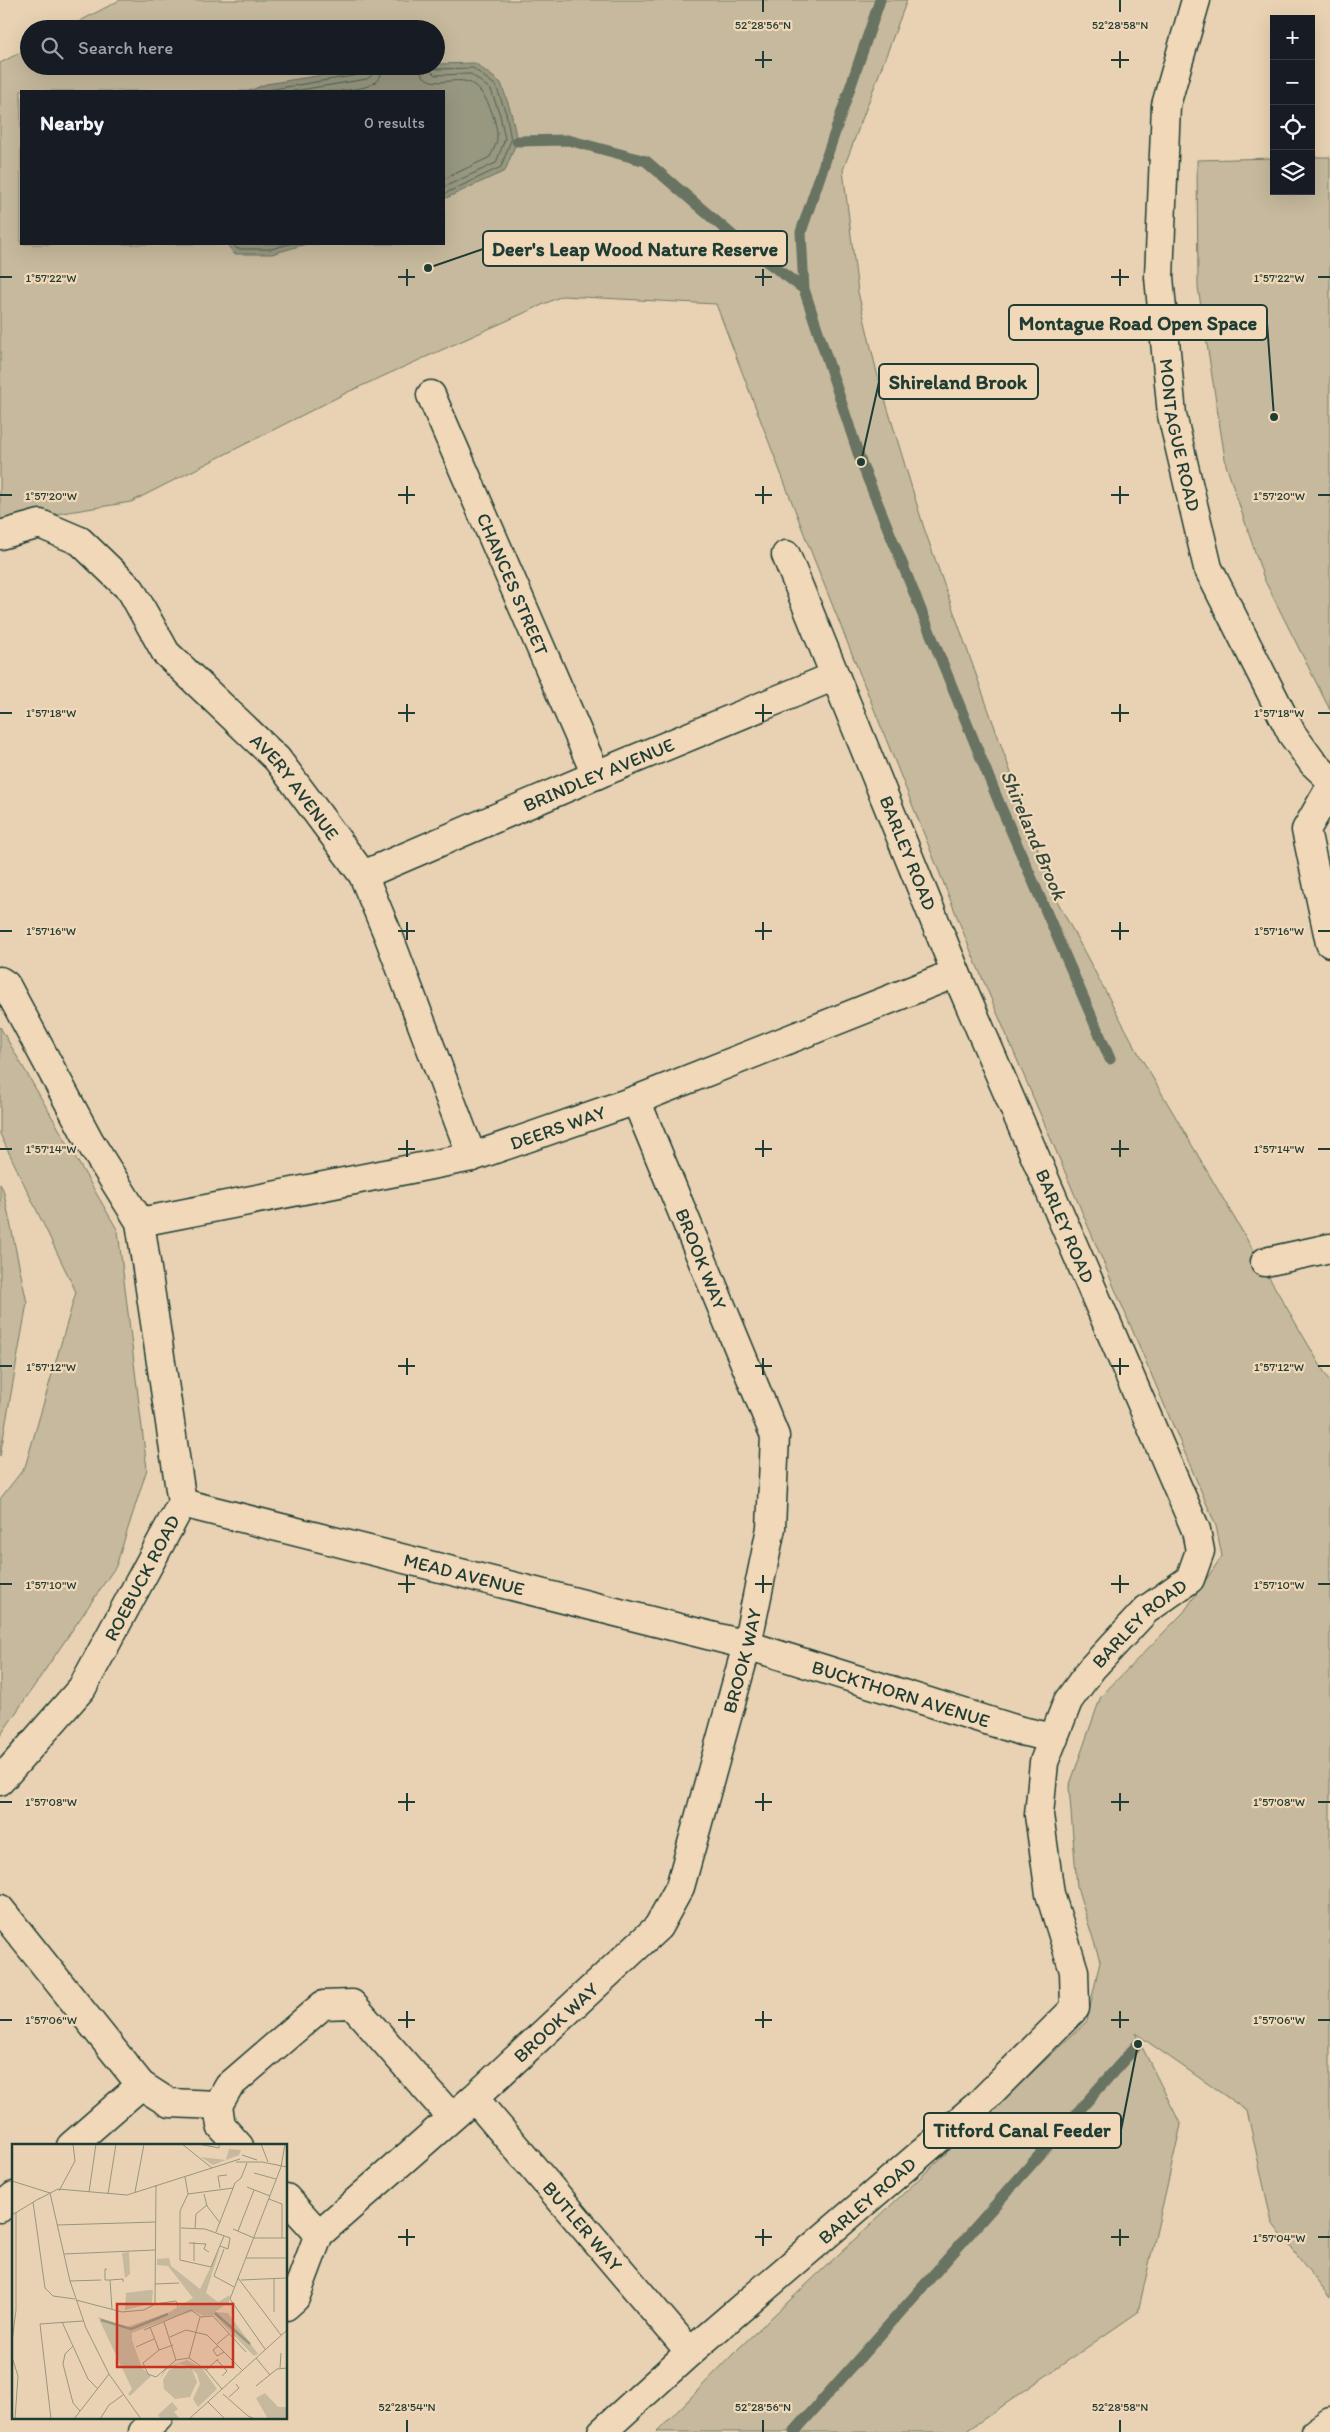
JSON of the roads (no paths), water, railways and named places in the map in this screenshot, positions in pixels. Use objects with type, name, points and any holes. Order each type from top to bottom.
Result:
[{"type":"street","name":"MONTAGUE ROAD","points":[[1196,0],[1166,105],[1159,278],[1172,415],[1208,568],[1292,734],[1313,763],[1330,779]]},
{"type":"street","name":"CHANCES STREET","points":[[431,395],[596,774]]},
{"type":"street","name":"AVERY AVENUE","points":[[0,535],[40,524],[80,540],[131,590],[166,653],[276,759],[363,875],[389,937],[472,1157]]},
{"type":"street","name":"BARLEY ROAD","points":[[602,2432],[690,2352],[980,2103],[1075,2008],[1074,1971],[1050,1894],[1039,1815],[1044,1762],[1068,1701],[1092,1668],[1146,1610],[1190,1579],[1200,1551],[1196,1530],[956,973],[786,555]]},
{"type":"street","name":"BRINDLEY AVENUE","points":[[363,875],[596,774],[835,676]]},
{"type":"street","points":[[1330,788],[1306,830],[1330,943]]},
{"type":"street","name":"DEERS WAY","points":[[140,1222],[472,1157],[636,1100],[956,973]]},
{"type":"street","points":[[0,982],[6,985],[90,1142],[140,1222]]},
{"type":"street","name":"BROOK WAY","points":[[319,2234],[474,2098],[658,1927],[680,1888],[747,1645],[771,1528],[775,1436],[636,1100]]},
{"type":"street","name":"ROEBUCK ROAD","points":[[0,1781],[82,1688],[182,1503],[140,1222]]},
{"type":"street","points":[[1265,1262],[1330,1248]]},
{"type":"street","name":"MEAD AVENUE","points":[[182,1503],[747,1645]]},
{"type":"street","name":"BUCKTHORN AVENUE","points":[[747,1645],[1011,1728],[1054,1738]]},
{"type":"street","points":[[0,1909],[141,2085],[169,2103],[218,2105]]},
{"type":"street","points":[[237,2144],[221,2126],[218,2105],[229,2086],[323,2005],[352,2004],[451,2117]]},
{"type":"street","points":[[74,2144],[141,2085]]},
{"type":"street","name":"BUTLER WAY","points":[[474,2098],[690,2352]]},
{"type":"street","points":[[0,2208],[12,2198]]},
{"type":"street","points":[[288,2200],[319,2234],[295,2298],[288,2304]]},
{"type":"street","points":[[143,2432],[156,2420]]},
{"type":"street","points":[[1316,2432],[1330,2422]]},
{"type":"water","points":[[475,63],[501,83],[511,112],[517,141],[505,171],[445,199],[445,90],[251,90],[266,84],[322,75],[445,75],[445,64]]},
{"type":"water","points":[[228,245],[303,245],[272,254],[234,254]]},
{"type":"waterway","name":"Shireland Brook","points":[[880,0],[801,232],[804,289],[861,462],[1000,805],[1110,1059]]},
{"type":"waterway","points":[[517,141],[568,140],[646,161],[739,241],[804,289]]},
{"type":"waterway","points":[[794,2432],[1138,2044]]},
{"type":"place","name":"Deer's Leap Wood Nature Reserve","points":[[428,268]]},
{"type":"place","name":"Montague Road Open Space","points":[[1274,417]]},
{"type":"place","name":"Shireland Brook","points":[[861,462]]},
{"type":"place","name":"Titford Canal Feeder","points":[[1138,2044]]}]
